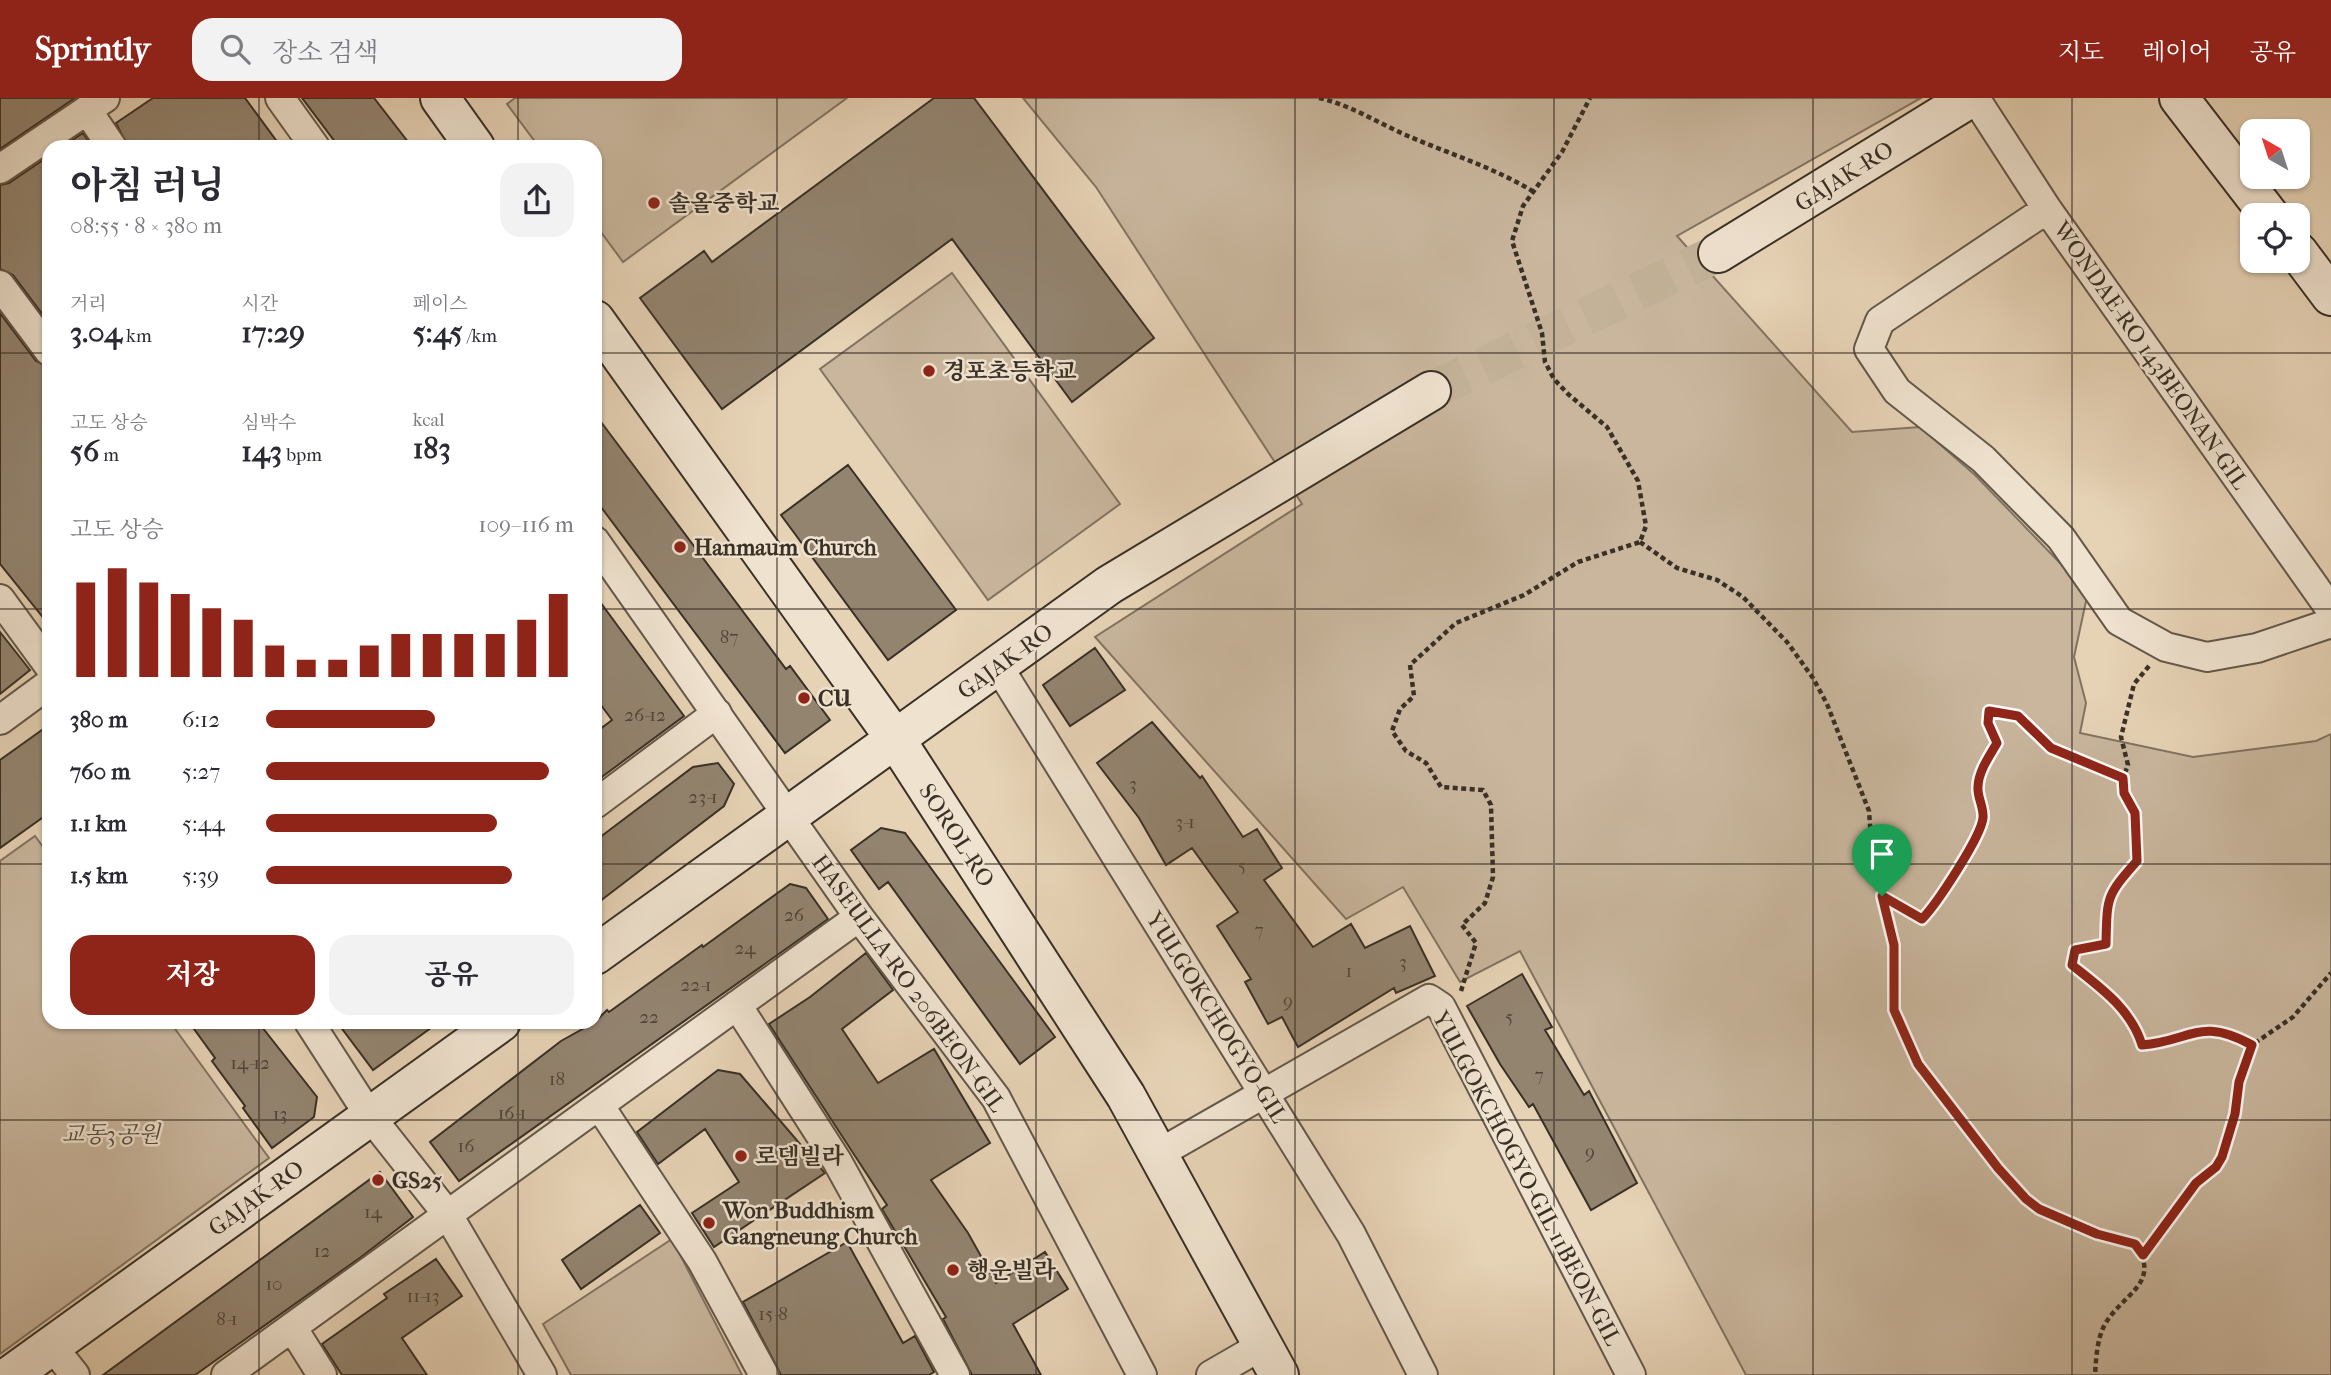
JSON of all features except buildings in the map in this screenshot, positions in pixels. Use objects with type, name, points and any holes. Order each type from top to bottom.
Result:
[{"type":"street","points":[[280,98],[310,140]]},
{"type":"street","points":[[440,98],[470,140]]},
{"type":"street","name":"GAJAK-RO","points":[[1718,253],[1970,98]]},
{"type":"street","name":"WONDAE-RO 143BEONAN-GIL","points":[[1975,98],[2047,209],[2331,610]]},
{"type":"street","points":[[2179,98],[2260,203]]},
{"type":"street","points":[[43,140],[96,104],[109,140]]},
{"type":"street","points":[[0,169],[42,141]]},
{"type":"street","points":[[2047,209],[1880,321],[1869,349],[1896,391],[1983,459],[2061,538],[2119,621],[2166,647],[2207,657],[2257,648],[2331,623]]},
{"type":"street","points":[[2310,268],[2331,296]]},
{"type":"street","points":[[0,285],[42,342]]},
{"type":"street","name":"SOROL-RO","points":[[602,330],[895,740],[1126,1096],[1271,1360]]},
{"type":"street","name":"GAJAK-RO","points":[[602,950],[1109,585],[1431,391]]},
{"type":"street","name":"HASEULLA-RO 206BEON-GIL","points":[[602,551],[859,917],[996,1098],[1142,1375]]},
{"type":"street","points":[[0,599],[42,656]]},
{"type":"street","name":"YULGOKCHOGYO-GIL","points":[[998,666],[1351,1234],[1423,1375]]},
{"type":"street","points":[[0,720],[42,689]]},
{"type":"street","points":[[602,799],[717,713]]},
{"type":"street","points":[[226,1375],[859,917]]},
{"type":"street","name":"YULGOKCHOGYO-GIL 11BEON-GIL","points":[[1158,1154],[1263,1091],[1429,999],[1441,1007],[1631,1375]]},
{"type":"street","points":[[737,1005],[838,1161],[955,1375]]},
{"type":"street","points":[[314,1029],[369,1115],[448,1215],[541,1375]]},
{"type":"street","name":"GAJAK-RO","points":[[11,1375],[63,1361],[369,1115],[491,1029]]},
{"type":"street","points":[[599,1105],[702,1261],[764,1375]]},
{"type":"street","points":[[292,1327],[322,1375]]},
{"type":"street","points":[[1211,1375],[1271,1360]]},
{"type":"path","points":[[1319,98],[1339,102],[1408,136],[1440,147],[1482,168],[1503,173],[1534,192]]},
{"type":"path","points":[[1590,98],[1562,152],[1523,206],[1512,241],[1542,332],[1545,362],[1568,394],[1607,427],[1628,460],[1645,507],[1646,526],[1640,542]]},
{"type":"path","points":[[1640,542],[1676,568],[1717,580],[1743,597],[1804,663],[1827,704],[1863,795],[1894,945],[1894,1010],[1918,1064],[1998,1168],[2026,1199],[2039,1209],[2097,1234],[2135,1244],[2143,1255],[2146,1267],[2143,1281],[2104,1326],[2099,1340],[2095,1375]]},
{"type":"path","points":[[1441,1007],[1462,990],[1476,943],[1462,925],[1476,914],[1490,890],[1491,805],[1483,790],[1441,787],[1426,764],[1406,751],[1392,731],[1400,709],[1414,696],[1410,665],[1456,623],[1524,595],[1578,562],[1640,542]]},
{"type":"path","points":[[2166,647],[2134,684],[2121,737],[2129,765],[2123,778],[2124,793],[2135,813],[2137,861],[2115,886],[2107,903],[2106,944],[2075,950],[2072,965],[2125,1010],[2135,1024],[2142,1045],[2158,1044],[2198,1030],[2217,1031],[2252,1045]]},
{"type":"path","points":[[1882,896],[1922,919],[1937,904],[1978,834],[1983,820],[1978,786],[1984,765],[1997,743],[1988,723],[1989,711],[2018,716],[2051,748],[2123,778]]},
{"type":"path","points":[[2143,1255],[2196,1183],[2216,1167],[2222,1157],[2235,1114],[2239,1082],[2252,1045],[2293,1017],[2331,973]]},
{"type":"green space","name":"솔올중학교","points":[[515,98],[847,98],[623,262],[602,234],[602,140],[534,140],[507,104]]},
{"type":"green space","points":[[1023,98],[1921,98],[1677,236],[1852,432],[1920,427],[1975,475],[2088,592],[2074,657],[2086,703],[2080,733],[2193,757],[2316,741],[2331,734],[2331,1375],[1746,1375],[1520,951],[1460,982],[1403,887],[1346,919],[1095,637],[1302,504],[1096,187]]},
{"type":"green space","points":[[952,273],[1120,504],[988,600],[820,369]]},
{"type":"green space","name":"교동3공원","points":[[35,836],[42,846],[42,1029],[175,1029],[269,1158],[0,1354],[0,861]]},
{"type":"green space","points":[[672,1239],[742,1375],[571,1375],[543,1324]]},
{"type":"tunnel","points":[[1431,391],[1718,253]]},
{"type":"place","name":"솔올중학교","points":[[654,203]]},
{"type":"place","name":"경포초등학교","points":[[929,371]]},
{"type":"place","name":"Hanmaum Church","points":[[680,547]]},
{"type":"place","name":"CU","points":[[804,698]]},
{"type":"place","name":"로뎀빌라","points":[[741,1156]]},
{"type":"place","name":"GS25","points":[[378,1180]]},
{"type":"place","name":"Won Buddhism Gangneung Church","points":[[709,1223]]},
{"type":"place","name":"행운빌라","points":[[953,1270]]},
{"type":"route","points":[[1989,711],[2018,716],[2051,748],[2067,757],[2123,778],[2124,793],[2135,813],[2137,861],[2115,886],[2107,903],[2106,944],[2090,944],[2075,950],[2072,965],[2125,1010],[2135,1024],[2142,1045],[2158,1044],[2198,1030],[2217,1031],[2252,1045],[2239,1082],[2235,1114],[2222,1157],[2216,1167],[2196,1183],[2143,1255],[2135,1244],[2097,1234],[2039,1209],[2026,1199],[1998,1168],[1918,1064],[1909,1050],[1894,1010],[1894,945],[1882,896],[1922,919],[1937,904],[1978,834],[1983,820],[1978,786],[1984,765],[1997,743],[1988,723],[1989,711]]}]
